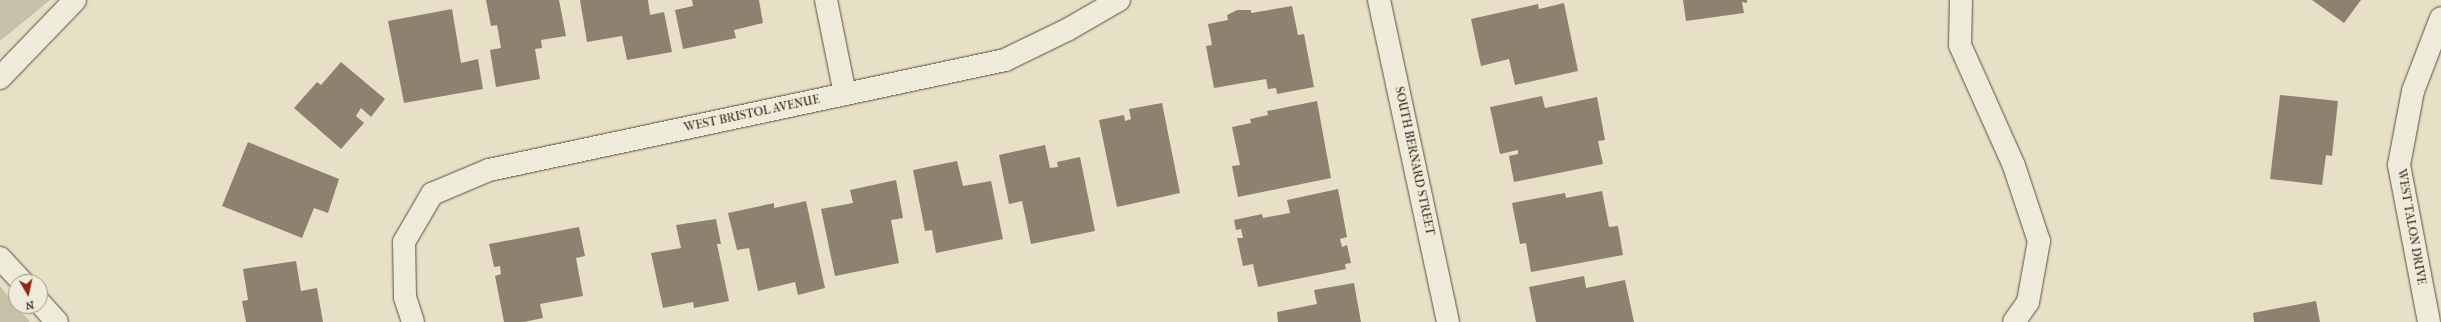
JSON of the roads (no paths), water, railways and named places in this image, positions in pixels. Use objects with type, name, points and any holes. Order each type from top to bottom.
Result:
[{"type":"street","points":[[0,78],[75,0]]},
{"type":"street","points":[[826,0],[845,94]]},
{"type":"street","name":"WEST BRISTOL AVENUE","points":[[413,322],[405,297],[404,242],[432,194],[489,170],[1005,60],[1067,30],[1119,0]]},
{"type":"street","name":"SOUTH BERNARD STREET","points":[[1379,0],[1448,322]]},
{"type":"street","points":[[1960,0],[1960,45],[2014,166],[2039,241],[2028,302],[2014,322]]},
{"type":"street","name":"WEST TALON DRIVE","points":[[2429,322],[2399,165],[2413,91],[2441,18]]},
{"type":"street","points":[[0,258],[15,274]]},
{"type":"street","points":[[48,312],[57,322]]}]
